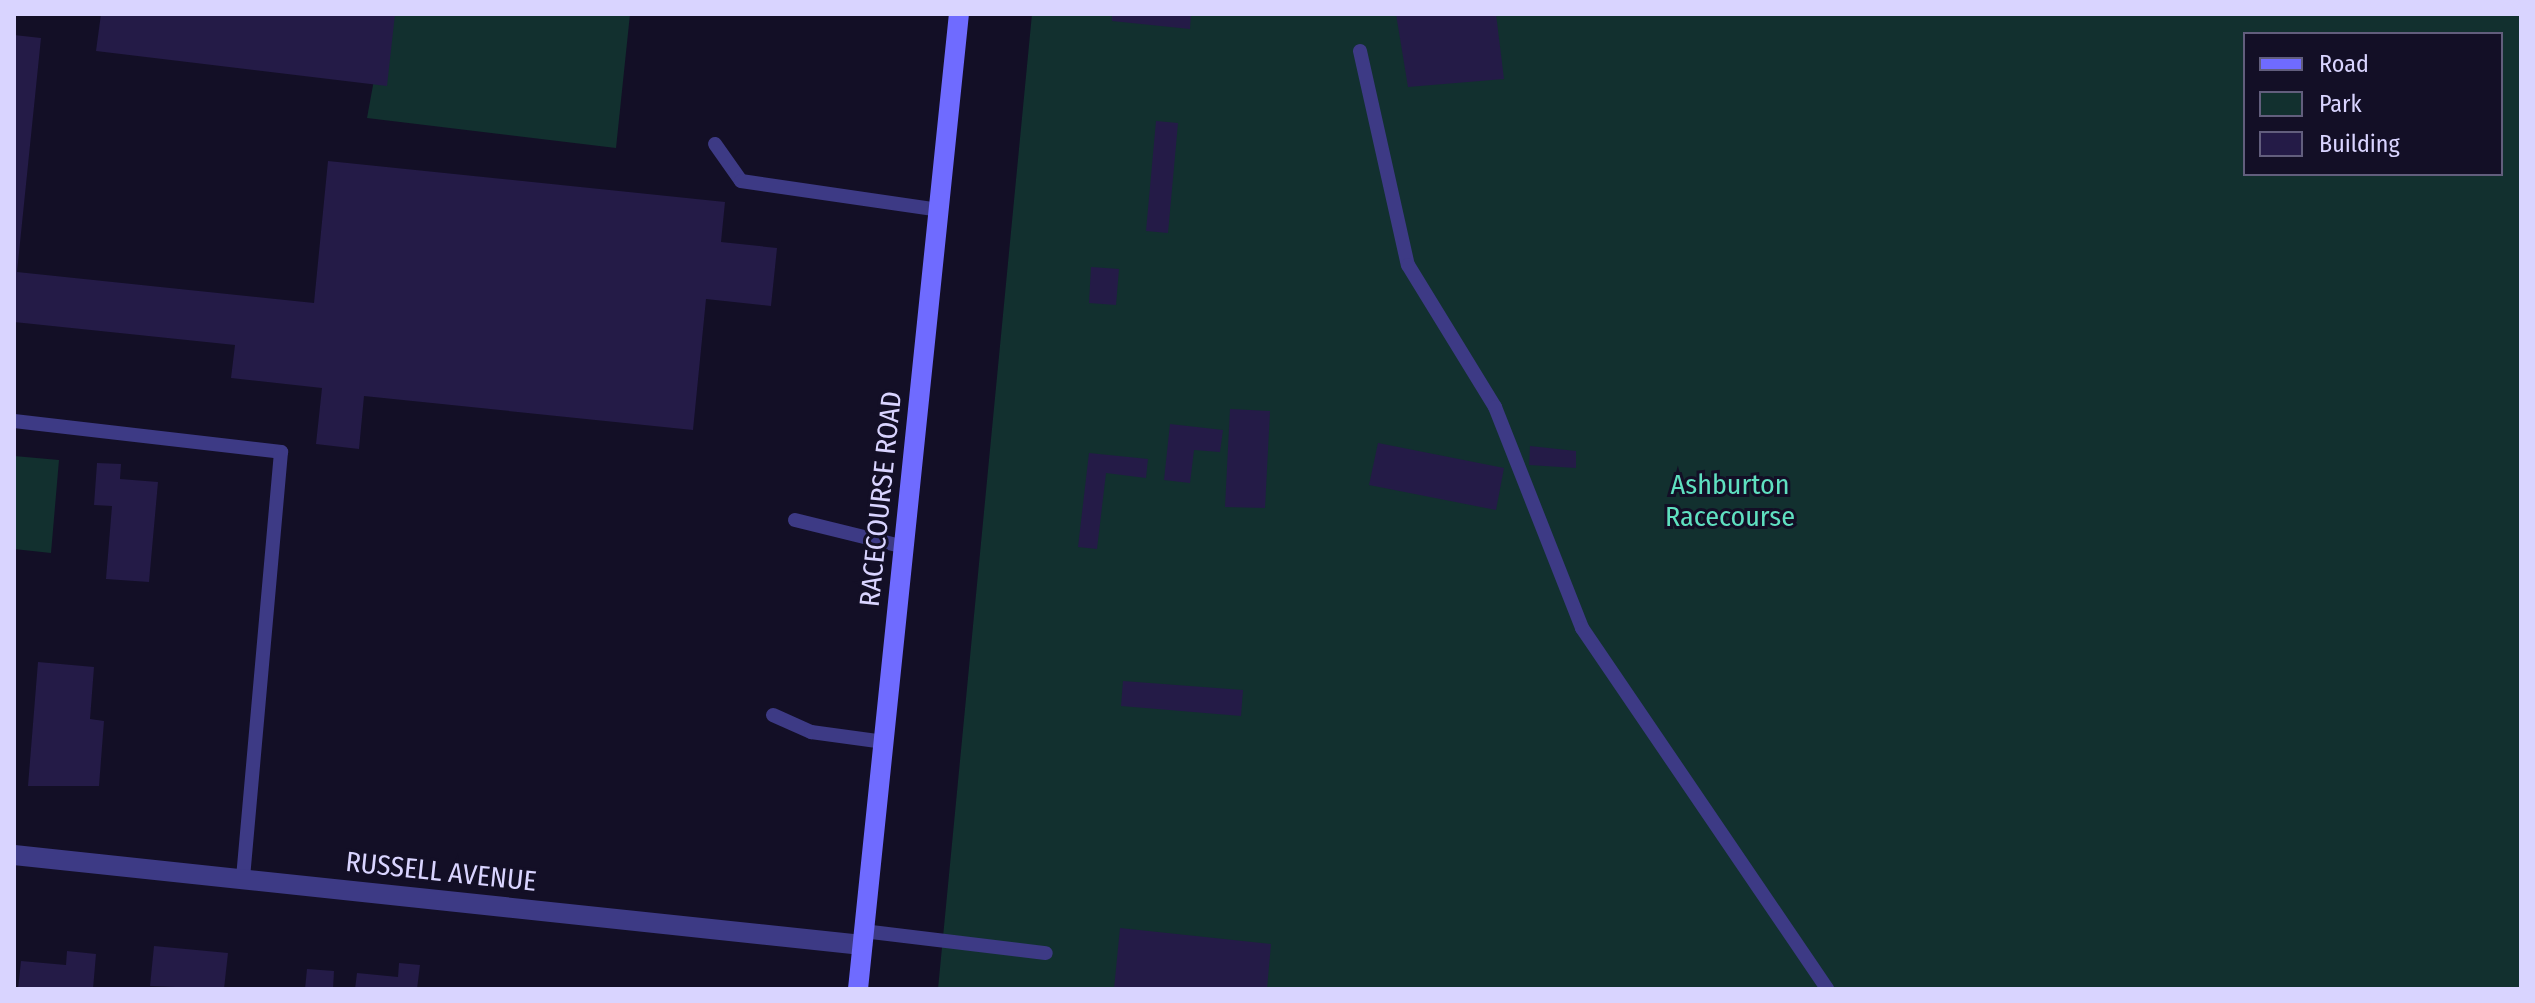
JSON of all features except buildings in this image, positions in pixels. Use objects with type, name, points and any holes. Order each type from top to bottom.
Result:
[{"type":"street","name":"RACECOURSE ROAD","points":[[858,989],[959,14]]},
{"type":"street","name":"RUSSELL AVENUE","points":[[14,855],[863,938]]},
{"type":"lane","points":[[1360,51],[1408,265],[1495,407],[1582,628],[1827,989]]},
{"type":"lane","points":[[715,144],[741,181],[939,210]]},
{"type":"lane","points":[[14,421],[281,452],[243,879]]},
{"type":"lane","points":[[795,520],[905,547]]},
{"type":"lane","points":[[773,715],[811,732],[884,742]]},
{"type":"lane","points":[[863,938],[1046,953]]},
{"type":"green space","points":[[386,14],[630,14],[616,148],[367,118]]},
{"type":"green space","name":"Ashburton Racecourse","points":[[1032,14],[2521,14],[2521,989],[938,989]]},
{"type":"green space","points":[[14,456],[59,460],[51,553],[14,549]]}]
